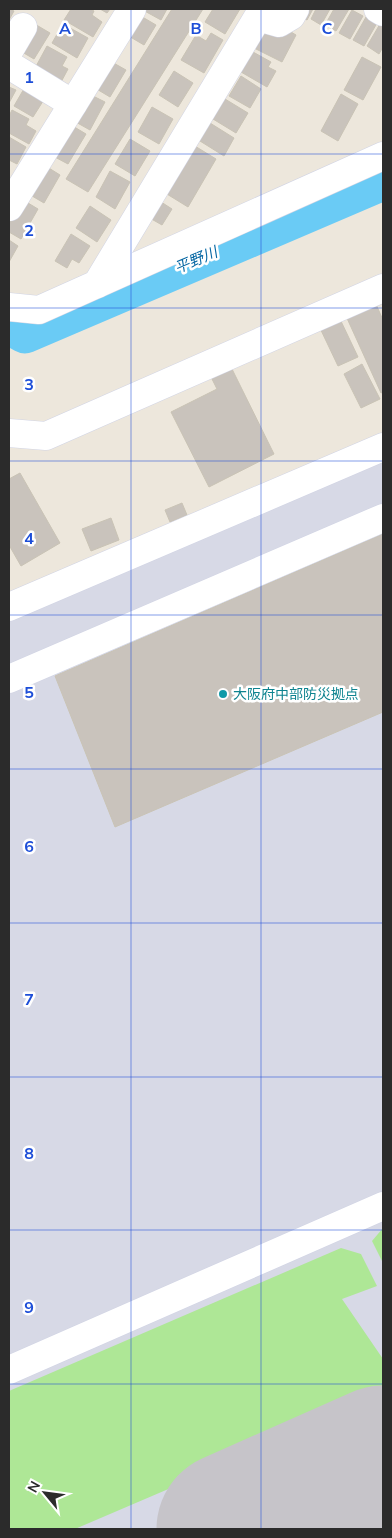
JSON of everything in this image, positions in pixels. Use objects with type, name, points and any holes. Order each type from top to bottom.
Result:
[{"type":"street","points":[[9,207],[132,9]]},
{"type":"street","points":[[378,9],[383,12]]},
{"type":"street","points":[[97,284],[258,17],[279,23],[293,12]]},
{"type":"street","points":[[9,51],[23,27]]},
{"type":"street","points":[[9,65],[73,104]]},
{"type":"street","points":[[9,307],[39,310],[383,156]]},
{"type":"street","points":[[10,435],[46,436],[383,288]]},
{"type":"street","points":[[9,607],[383,447]]},
{"type":"street","points":[[9,679],[383,518]]},
{"type":"street","points":[[9,1370],[383,1206]]},
{"type":"shaded area","points":[[383,456],[383,1529],[9,1529],[9,617]]},
{"type":"green space","points":[[383,1228],[383,1263],[372,1241]]},
{"type":"green space","points":[[341,1248],[361,1254],[377,1286],[342,1299],[383,1359],[383,1397],[75,1529],[9,1529],[9,1391]]},
{"type":"building","points":[[9,9],[14,11],[9,20]]},
{"type":"building","points":[[71,9],[90,9],[94,11],[92,15],[102,22],[93,37],[64,20]]},
{"type":"building","points":[[100,9],[110,9],[107,13]]},
{"type":"building","points":[[141,9],[167,9],[161,20]]},
{"type":"building","points":[[172,9],[203,9],[88,192],[66,179]]},
{"type":"building","points":[[213,9],[240,9],[225,34],[205,22]]},
{"type":"building","points":[[300,9],[313,9],[307,20],[297,14]]},
{"type":"building","points":[[316,9],[330,9],[321,25],[311,19]]},
{"type":"building","points":[[334,9],[349,9],[336,31],[325,25]]},
{"type":"building","points":[[352,10],[363,16],[350,39],[339,33]]},
{"type":"building","points":[[139,15],[156,25],[144,45],[127,35]]},
{"type":"building","points":[[366,17],[377,23],[364,46],[353,40]]},
{"type":"building","points":[[33,23],[50,33],[34,59],[17,49]]},
{"type":"building","points":[[63,24],[88,38],[77,58],[52,43]]},
{"type":"building","points":[[380,24],[383,26],[383,47],[379,54],[367,46]]},
{"type":"building","points":[[265,28],[286,29],[296,35],[282,62],[254,48]]},
{"type":"building","points":[[211,33],[223,40],[204,73],[181,60],[196,35],[206,41]]},
{"type":"building","points":[[47,46],[67,57],[62,66],[68,69],[60,84],[34,70]]},
{"type":"building","points":[[253,52],[271,62],[268,67],[276,71],[267,87],[241,72]]},
{"type":"building","points":[[362,57],[381,67],[363,100],[344,90]]},
{"type":"building","points":[[110,61],[126,70],[110,97],[95,88]]},
{"type":"building","points":[[174,71],[193,83],[178,107],[159,95]]},
{"type":"building","points":[[241,76],[261,89],[250,108],[229,96]]},
{"type":"building","points":[[9,87],[16,90],[9,103]]},
{"type":"building","points":[[25,87],[45,98],[33,117],[14,106]]},
{"type":"building","points":[[89,94],[105,102],[90,130],[74,121]]},
{"type":"building","points":[[341,94],[358,104],[338,141],[321,131]]},
{"type":"building","points":[[225,99],[248,113],[236,133],[213,119]]},
{"type":"building","points":[[152,107],[173,119],[159,144],[138,132]]},
{"type":"building","points":[[12,110],[29,119],[26,125],[36,131],[29,144],[9,133],[9,116]]},
{"type":"building","points":[[210,123],[234,138],[224,156],[200,141]]},
{"type":"building","points":[[71,125],[86,134],[68,164],[53,156]]},
{"type":"building","points":[[9,137],[26,147],[17,164],[9,160]]},
{"type":"building","points":[[130,139],[150,151],[135,176],[115,164]]},
{"type":"building","points":[[190,143],[216,159],[188,207],[162,191]]},
{"type":"building","points":[[44,165],[60,175],[44,203],[27,193]]},
{"type":"building","points":[[110,171],[130,182],[115,209],[96,197]]},
{"type":"building","points":[[23,200],[38,209],[21,239],[9,232],[9,224]]},
{"type":"building","points":[[158,200],[172,209],[162,225],[148,217]]},
{"type":"building","points":[[90,206],[111,220],[97,242],[76,228]]},
{"type":"building","points":[[71,234],[90,246],[79,263],[72,259],[67,268],[55,261]]},
{"type":"building","points":[[9,240],[18,246],[9,262]]},
{"type":"building","points":[[375,302],[383,320],[383,392],[381,393],[346,316]]},
{"type":"building","points":[[339,317],[358,357],[338,366],[319,326]]},
{"type":"building","points":[[362,364],[380,399],[361,408],[344,374]]},
{"type":"building","points":[[231,367],[274,454],[209,487],[171,412],[217,389],[211,377]]},
{"type":"building","points":[[20,473],[60,543],[21,566],[9,545],[9,479]]},
{"type":"building","points":[[182,503],[187,515],[170,522],[165,510]]},
{"type":"building","points":[[111,518],[119,540],[91,551],[82,529]]},
{"type":"building","name":"大阪府中部防災拠点","points":[[383,534],[383,712],[115,827],[55,676]]},
{"type":"waterway","name":"平野川","points":[[9,324],[25,333],[383,180]]},
{"type":"runway","points":[[234,1529],[383,1463]]},
{"type":"place","name":"大阪府中部防災拠点","points":[[223,694]]}]
